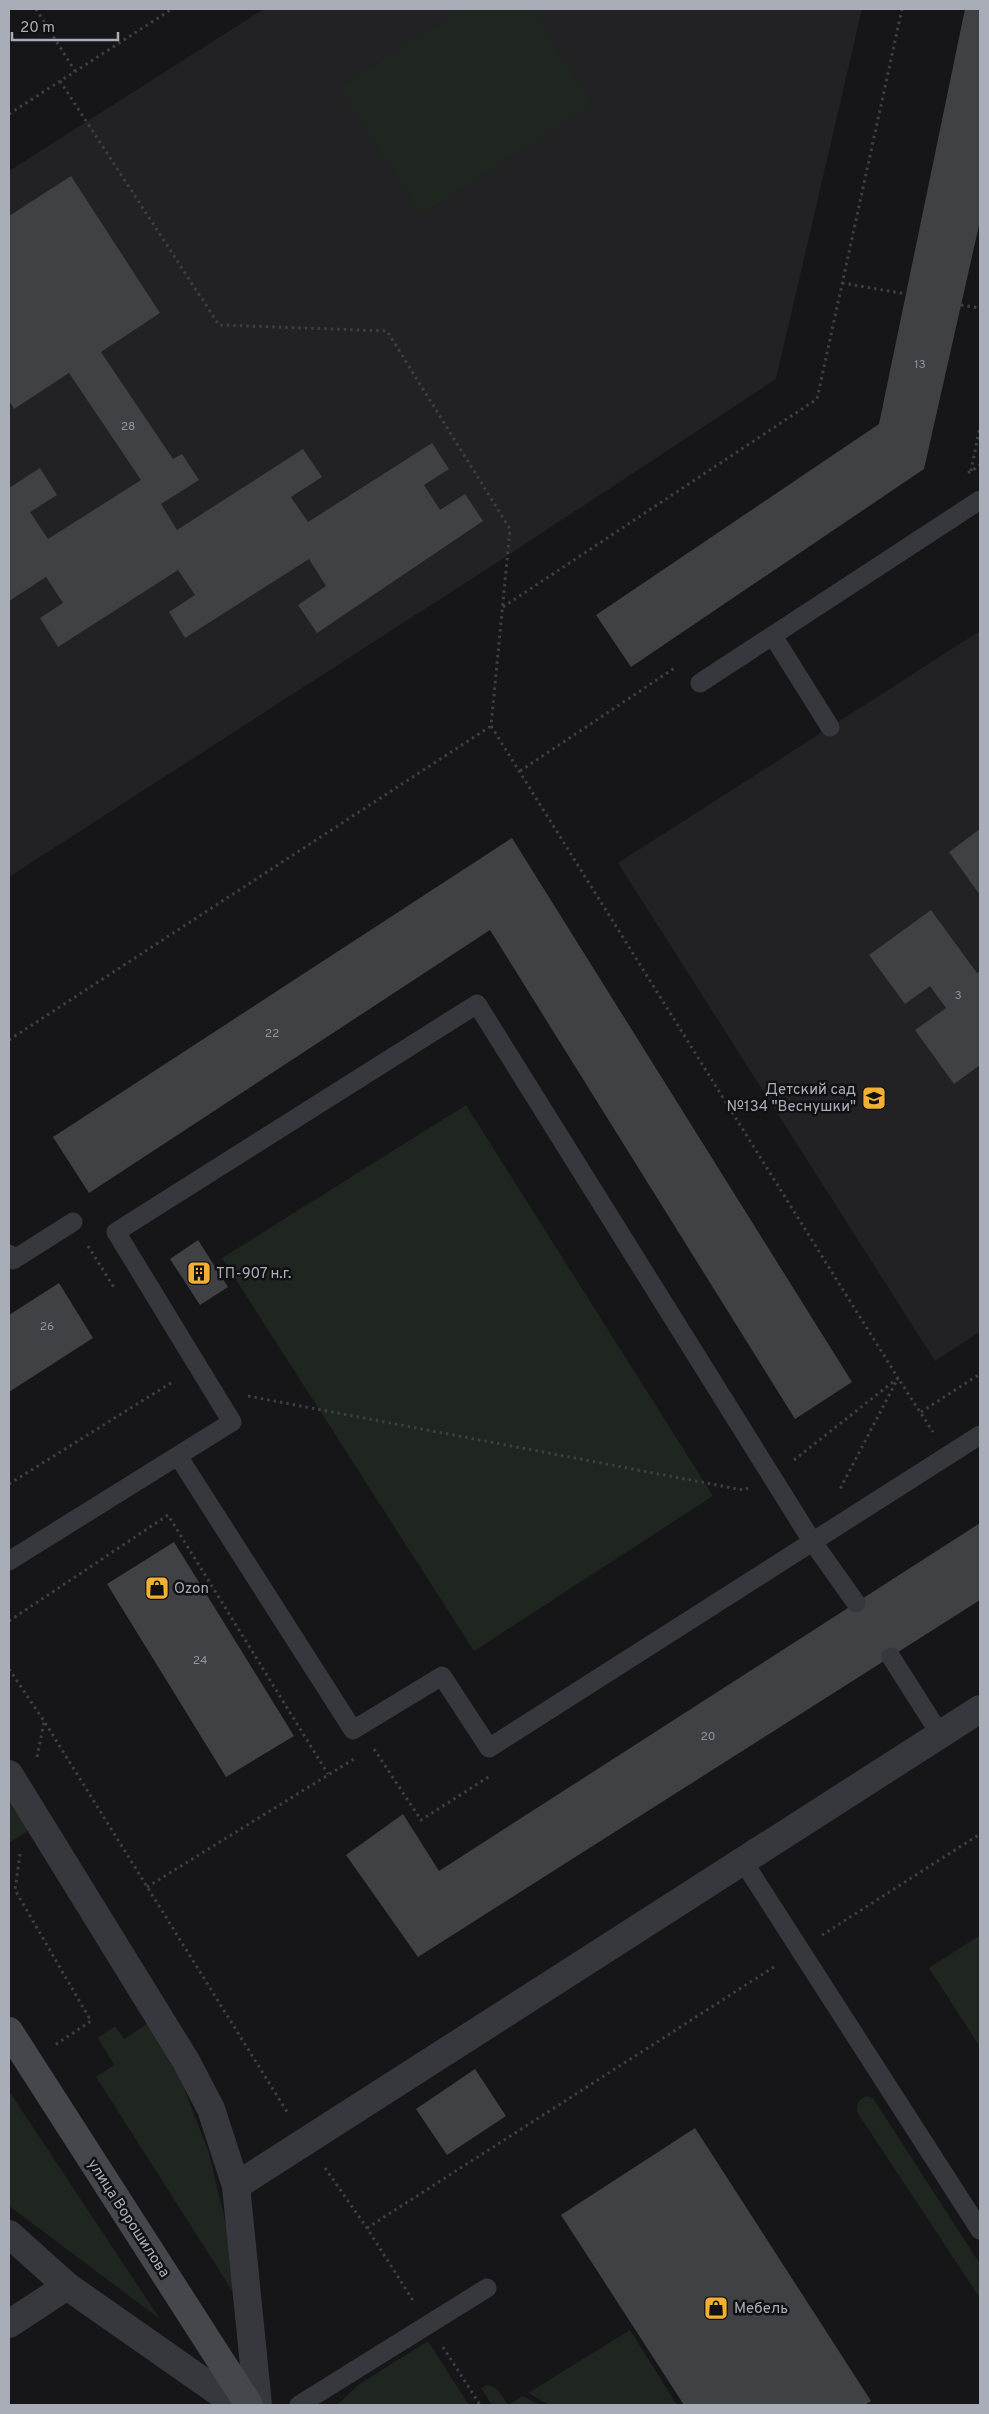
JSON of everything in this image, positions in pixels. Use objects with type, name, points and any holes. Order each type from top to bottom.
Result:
[{"type":"main road","name":"улица Ворошилова","points":[[9,2031],[249,2405]]},
{"type":"street","points":[[236,2186],[980,1709]]},
{"type":"street","points":[[9,1774],[186,2061],[211,2109],[236,2186],[258,2405]]},
{"type":"street","points":[[9,2234],[67,2286],[237,2405]]},
{"type":"street","points":[[9,2324],[67,2286]]},
{"type":"lane","points":[[700,683],[980,500]]},
{"type":"lane","points":[[773,636],[830,727]]},
{"type":"lane","points":[[9,1561],[232,1422],[116,1232],[477,1004],[812,1541],[856,1603]]},
{"type":"lane","points":[[9,1254],[13,1260],[73,1222]]},
{"type":"lane","points":[[178,1456],[353,1730],[442,1676],[489,1748],[980,1435]]},
{"type":"lane","points":[[892,1657],[940,1734]]},
{"type":"lane","points":[[743,1861],[980,2230]]},
{"type":"lane","points":[[299,2405],[487,2288]]},
{"type":"path","points":[[36,9],[75,71]]},
{"type":"path","points":[[9,114],[172,9]]},
{"type":"path","points":[[503,607],[817,399],[902,9]]},
{"type":"path","points":[[60,81],[219,325],[387,331],[510,529],[491,726],[948,1456]]},
{"type":"path","points":[[842,283],[906,294]]},
{"type":"path","points":[[961,304],[980,308]]},
{"type":"path","points":[[971,471],[980,426]]},
{"type":"path","points":[[9,1040],[491,726]]},
{"type":"path","points":[[73,1222],[118,1294]]},
{"type":"path","points":[[169,1374],[174,1382]]},
{"type":"path","points":[[921,1412],[980,1374]]},
{"type":"path","points":[[9,1484],[174,1382],[743,1490],[784,1469],[898,1378]]},
{"type":"path","points":[[835,1498],[898,1378]]},
{"type":"path","points":[[9,1621],[168,1515],[328,1774]]},
{"type":"path","points":[[9,1669],[44,1721],[306,2141],[367,2228],[480,2405]]},
{"type":"path","points":[[27,1803],[44,1721]]},
{"type":"path","points":[[367,2228],[980,1834]]},
{"type":"path","points":[[20,1851],[15,1890],[91,2021],[28,2062]]},
{"type":"shaded area","points":[[264,9],[862,9],[776,379],[507,556],[9,877],[9,171]]},
{"type":"shaded area","points":[[462,9],[532,9],[593,104],[421,215],[339,87]]},
{"type":"shaded area","name":"Детский сад №134 \"Веснушки\"","points":[[980,631],[980,1332],[935,1361],[618,863]]},
{"type":"shaded area","points":[[466,1105],[713,1496],[474,1651],[222,1258]]},
{"type":"shaded area","points":[[9,1794],[31,1829],[9,1843]]},
{"type":"shaded area","points":[[980,1935],[980,2047],[929,1968]]},
{"type":"shaded area","points":[[148,2023],[174,2062],[209,2153],[230,2241],[235,2295],[96,2077],[114,2065],[98,2038],[115,2026],[124,2039]]},
{"type":"shaded area","points":[[9,2091],[160,2319],[9,2206]]},
{"type":"shaded area","points":[[867,2096],[873,2098],[980,2264],[980,2298],[857,2112],[859,2102]]},
{"type":"shaded area","points":[[630,2330],[677,2405],[549,2405],[528,2393]]},
{"type":"shaded area","points":[[428,2341],[469,2405],[337,2405],[358,2385]]},
{"type":"shaded area","points":[[487,2385],[497,2389],[508,2405],[492,2405],[481,2388]]},
{"type":"shaded area","points":[[523,2396],[540,2405],[508,2405]]},
{"type":"building","points":[[965,9],[980,9],[980,221],[924,469],[631,667],[596,615],[879,424]]},
{"type":"building","points":[[71,176],[160,313],[101,352],[173,459],[182,454],[199,480],[161,504],[177,530],[303,449],[322,477],[291,497],[308,522],[432,443],[449,469],[424,485],[440,510],[465,494],[483,521],[317,633],[298,605],[326,586],[309,559],[185,638],[169,612],[195,595],[178,570],[58,647],[40,618],[63,603],[46,577],[9,601],[9,488],[40,468],[57,495],[30,512],[48,539],[141,480],[69,373],[14,409],[9,401],[9,216]]},
{"type":"building","points":[[980,829],[980,895],[949,852]]},
{"type":"building","points":[[512,838],[852,1382],[795,1419],[490,930],[89,1193],[53,1137]]},
{"type":"building","points":[[931,910],[977,973],[980,971],[980,1065],[954,1084],[915,1030],[946,1008],[930,986],[905,1004],[869,955]]},
{"type":"building","name":"ТП-907 н.г.","points":[[198,1240],[228,1287],[200,1305],[170,1259]]},
{"type":"building","points":[[59,1283],[93,1338],[9,1392],[9,1315]]},
{"type":"building","points":[[980,1523],[980,1600],[418,1957],[346,1855],[403,1814],[439,1871]]},
{"type":"building","points":[[174,1542],[294,1736],[226,1777],[107,1584]]},
{"type":"building","points":[[475,2069],[506,2116],[447,2155],[416,2109]]},
{"type":"building","name":"Мебель","points":[[695,2128],[871,2401],[865,2405],[684,2405],[561,2215]]},
{"type":"place","name":"Детский сад №134 \"Веснушки\"","points":[[874,1098]]},
{"type":"place","name":"ТП-907 н.г.","points":[[199,1273]]},
{"type":"place","name":"Ozon","points":[[157,1588]]},
{"type":"place","name":"Мебель","points":[[716,2308]]}]
